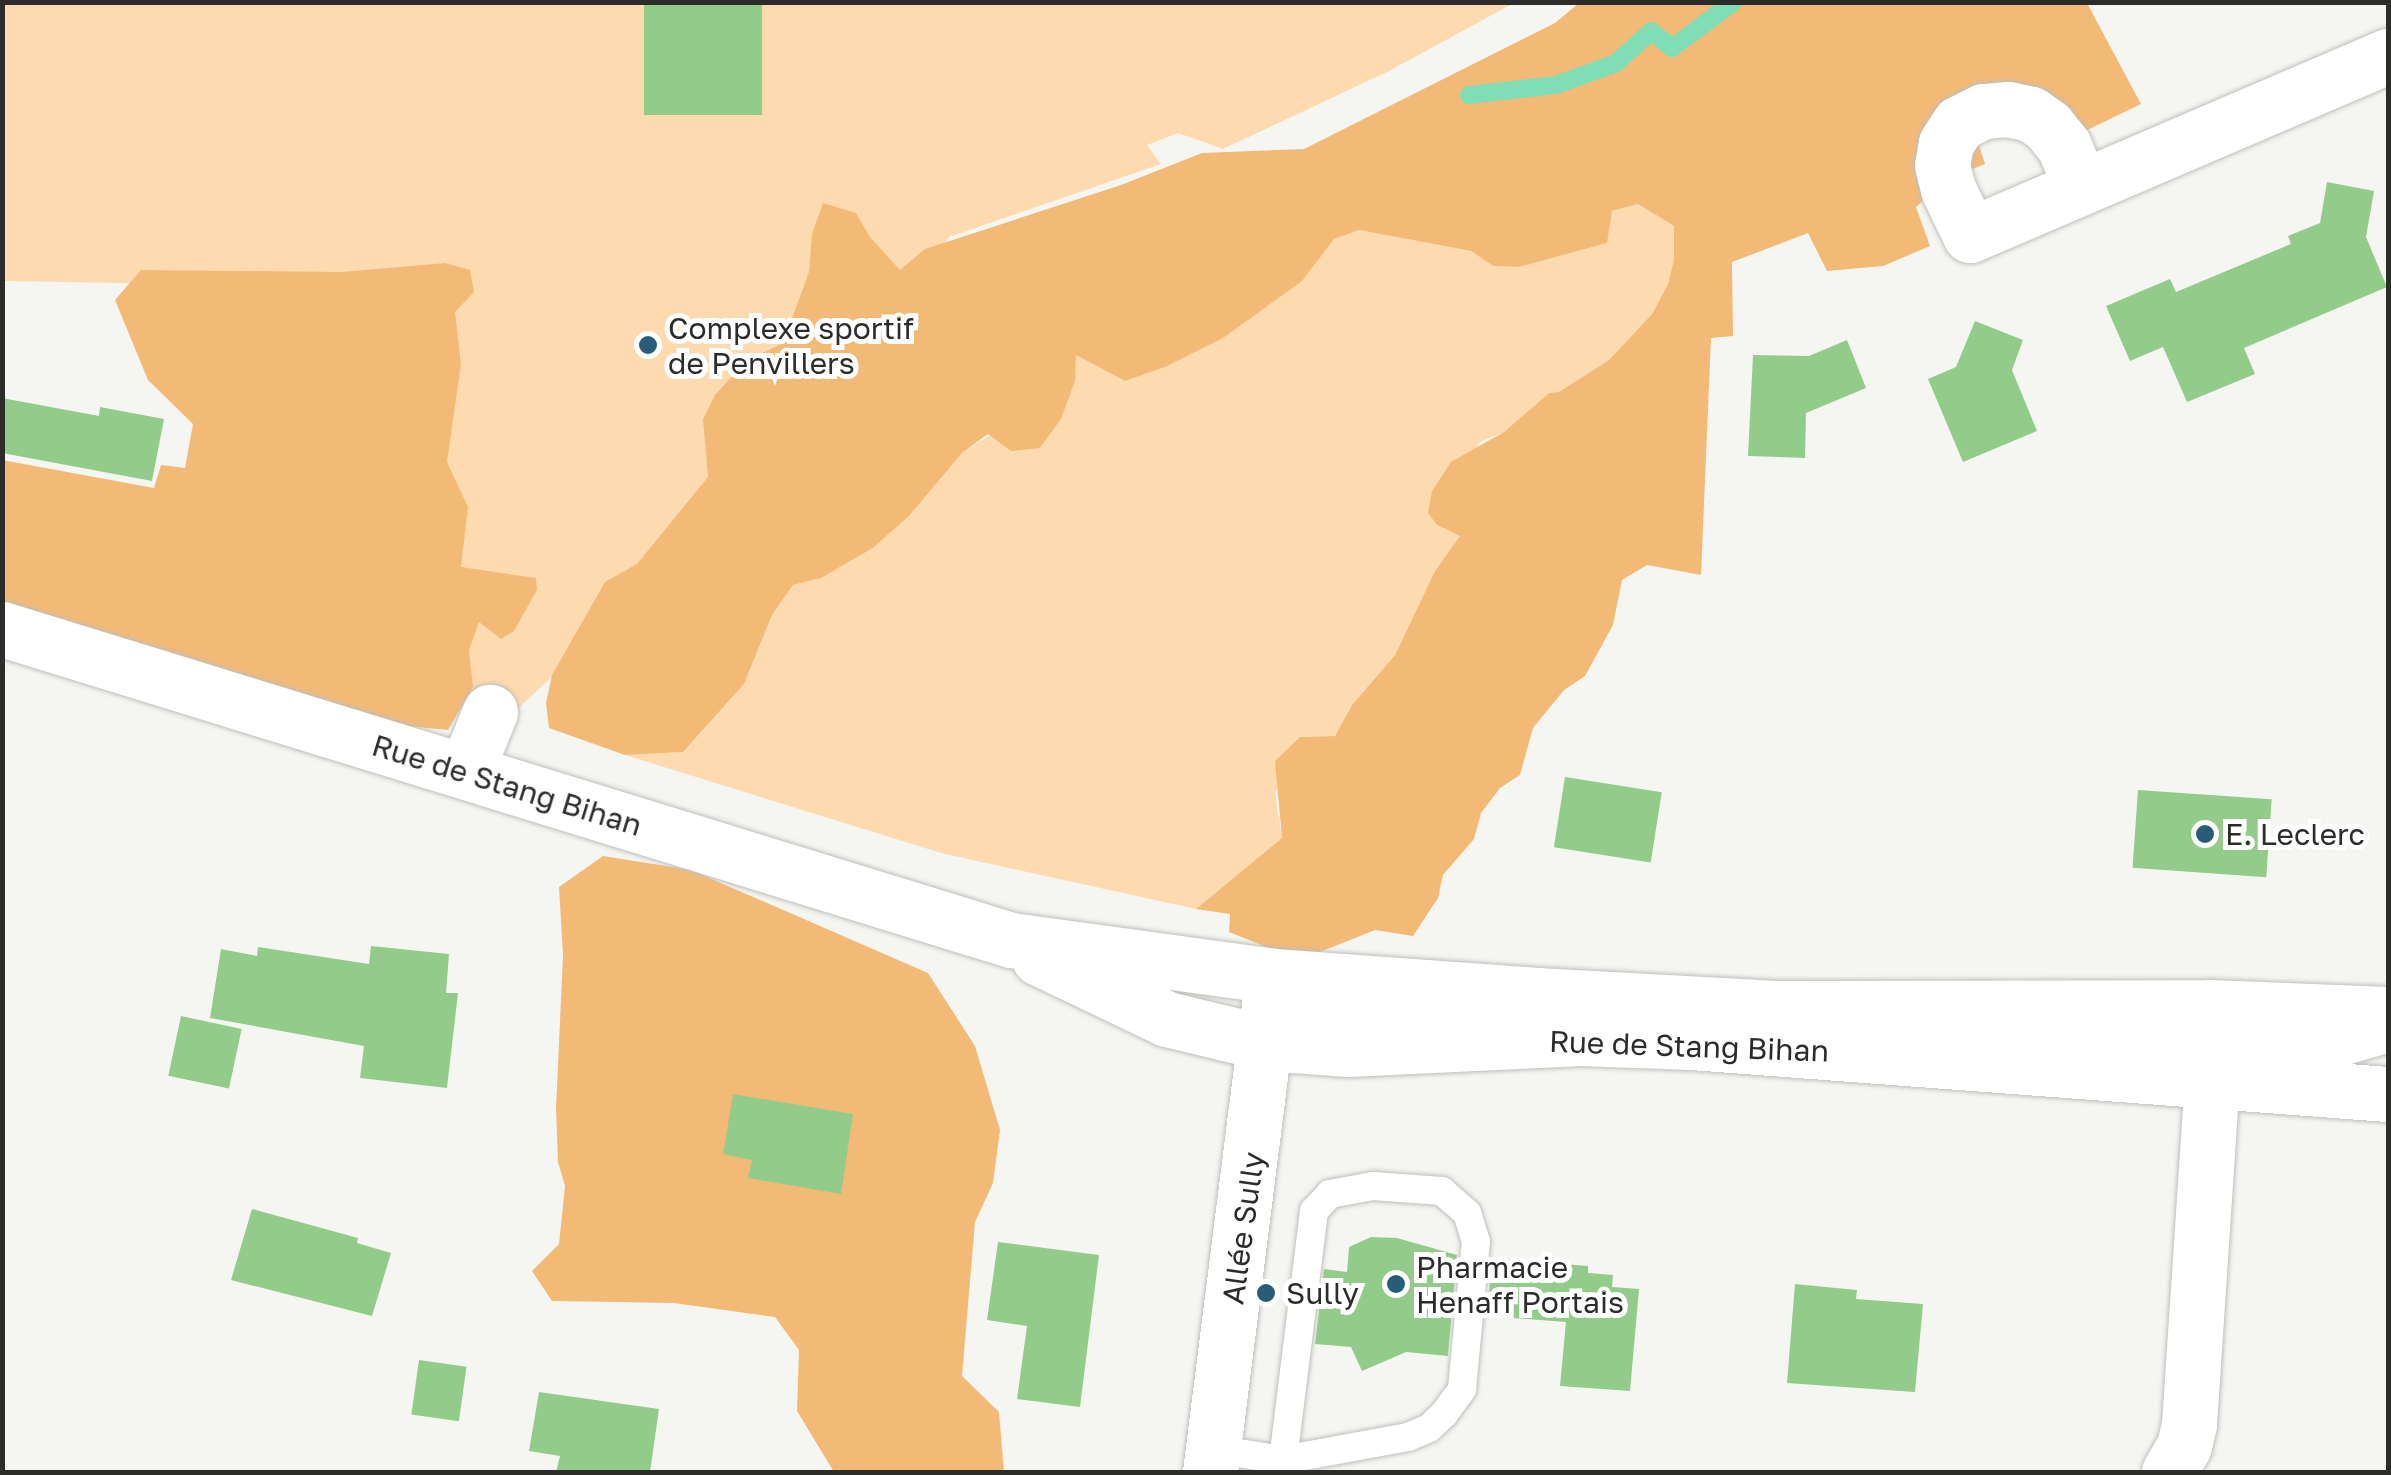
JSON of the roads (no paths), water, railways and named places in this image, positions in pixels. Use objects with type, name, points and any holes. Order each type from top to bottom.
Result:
[{"type":"street","points":[[2080,187],[2388,56]]},
{"type":"street","name":"Rue de Stang Bihan","points":[[2,630],[1011,940],[1052,967],[1133,1005],[1214,1033],[1270,1009],[1494,991],[1780,1008],[2208,1007],[2388,1014]]},
{"type":"street","points":[[466,772],[490,712]]},
{"type":"street","name":"Rue de Stang Bihan","points":[[1270,1009],[1388,1049],[1581,1038],[2388,1094]]},
{"type":"street","name":"Allée Sully","points":[[1212,1461],[1270,1009]]},
{"type":"street","points":[[1948,1061],[1991,1040],[2016,1035],[2316,1046],[2388,1024]]},
{"type":"street","points":[[2169,1472],[2184,1446],[2188,1424],[2212,1080]]},
{"type":"lane","points":[[1212,1461],[1283,1460],[1408,1437],[1429,1428],[1462,1389],[1476,1242],[1467,1213],[1442,1190],[1373,1186],[1330,1194],[1314,1211],[1283,1460]]},
{"type":"waterway","points":[[1469,95],[1556,85],[1616,63],[1651,31],[1672,48],[1733,2]]},
{"type":"place","name":"Complexe sportif de Penvillers","points":[[648,345]]},
{"type":"place","name":"E. Leclerc","points":[[2205,834]]},
{"type":"place","name":"Pharmacie Henaff Portais","points":[[1396,1284]]},
{"type":"place","name":"Sully","points":[[1266,1293]]}]
